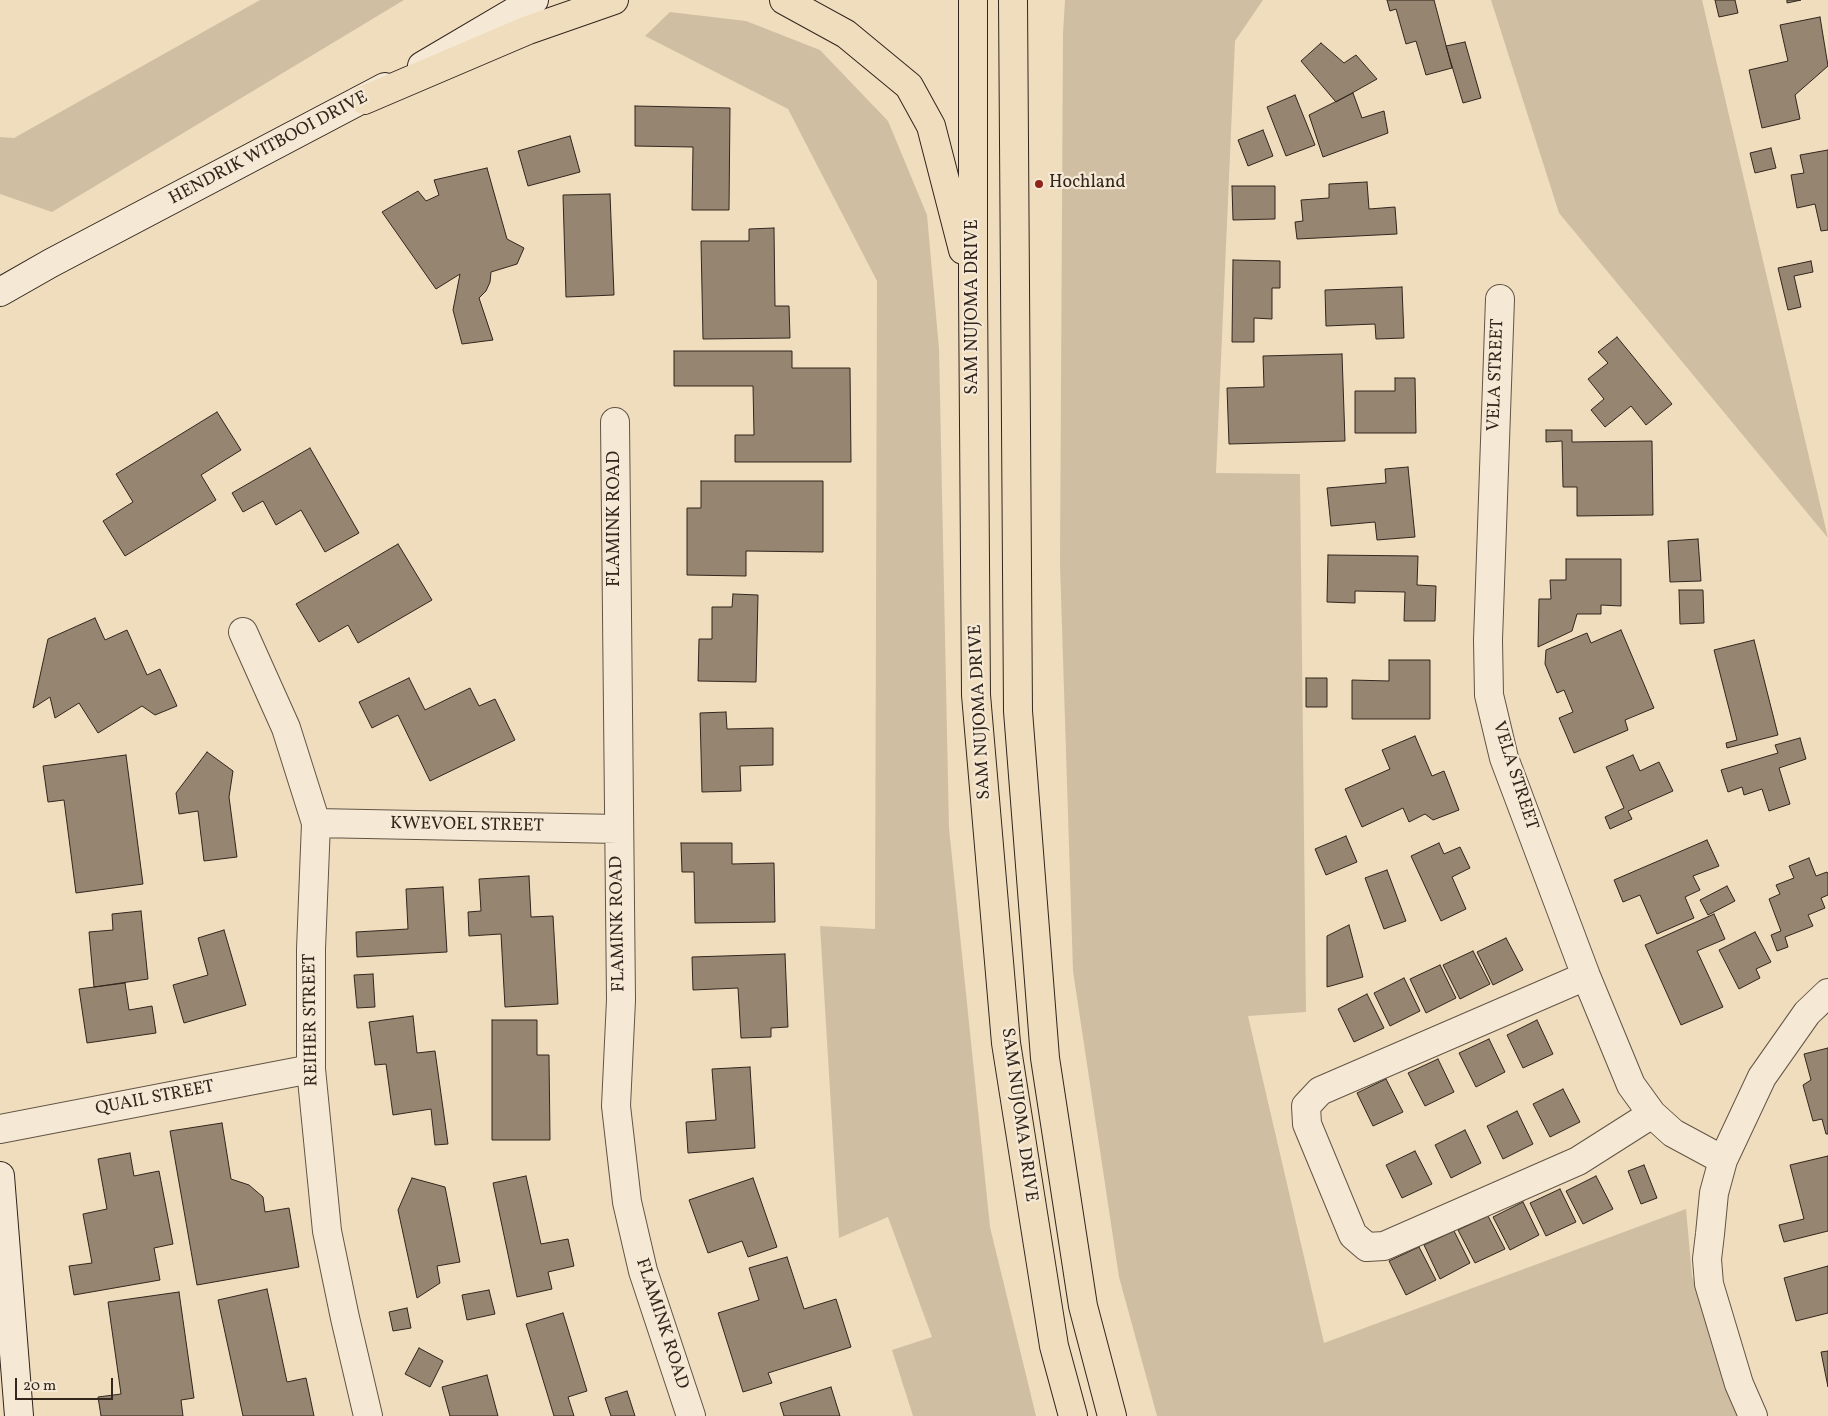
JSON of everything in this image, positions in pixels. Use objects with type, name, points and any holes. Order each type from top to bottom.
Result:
[{"type":"highway","points":[[364,100],[528,30],[614,0]]},
{"type":"highway","points":[[784,0],[846,34],[909,86],[931,126],[973,290]]},
{"type":"highway","name":"SAM NUJOMA DRIVE","points":[[973,0],[976,695],[1006,1043],[1054,1346],[1073,1416]]},
{"type":"highway","name":"SAM NUJOMA DRIVE","points":[[1013,0],[1018,711],[1045,1058],[1083,1306],[1112,1416]]},
{"type":"highway","points":[[1014,33],[1021,0]]},
{"type":"street","name":"HENDRIK WITBOOI DRIVE","points":[[0,292],[51,263],[364,100],[534,0]]},
{"type":"street","points":[[0,281],[51,263]]},
{"type":"street","name":"VELA STREET","points":[[1500,299],[1488,640],[1489,695],[1504,758],[1586,976],[1631,1085],[1652,1114],[1673,1133],[1723,1160]]},
{"type":"street","name":"FLAMINK ROAD","points":[[616,422],[618,829],[621,1000],[616,1106],[627,1202],[643,1271],[691,1416]]},
{"type":"street","name":"REIHER STREET","points":[[243,632],[286,728],[316,823],[311,949],[310,1069],[327,1231],[344,1318],[368,1416]]},
{"type":"street","name":"KWEVOEL STREET","points":[[316,823],[618,829]]},
{"type":"street","points":[[1586,976],[1320,1091],[1306,1106],[1307,1124],[1353,1235],[1367,1247],[1384,1246],[1578,1161],[1652,1114]]},
{"type":"street","points":[[1753,1416],[1739,1384],[1709,1284],[1707,1259],[1714,1193],[1723,1160],[1762,1078],[1807,1013],[1828,994]]},
{"type":"street","name":"QUAIL STREET","points":[[0,1129],[310,1069]]},
{"type":"street","points":[[0,1176],[19,1416]]},
{"type":"shaded area","points":[[260,0],[404,0],[52,212],[0,194],[0,137],[14,138]]},
{"type":"shaded area","points":[[1065,0],[1263,0],[1235,41],[1216,473],[1300,474],[1306,1012],[1248,1016],[1324,1343],[1686,1209],[1692,1276],[1740,1416],[1157,1416],[1119,1277],[1073,971],[1060,564],[1063,34]]},
{"type":"shaded area","points":[[1491,0],[1702,0],[1828,538],[1559,213]]},
{"type":"shaded area","points":[[670,12],[746,21],[820,50],[888,121],[927,215],[939,349],[949,828],[990,1227],[1036,1416],[913,1416],[892,1350],[932,1337],[888,1217],[839,1238],[820,926],[875,929],[877,281],[788,109],[645,36]]},
{"type":"building","points":[[1387,0],[1434,0],[1452,68],[1426,75],[1416,41],[1406,44],[1396,9],[1390,11]]},
{"type":"building","points":[[1715,0],[1735,0],[1738,13],[1719,17]]},
{"type":"building","points":[[1787,0],[1801,0],[1787,3]]},
{"type":"building","points":[[1820,17],[1828,66],[1795,95],[1800,119],[1762,128],[1749,70],[1788,61],[1780,25]]},
{"type":"building","points":[[1465,42],[1481,98],[1463,103],[1446,46]]},
{"type":"building","points":[[1321,43],[1344,63],[1356,55],[1377,79],[1336,102],[1301,61]]},
{"type":"building","points":[[1353,93],[1362,118],[1384,111],[1388,133],[1323,157],[1309,115]]},
{"type":"building","points":[[1295,95],[1315,145],[1286,156],[1267,107]]},
{"type":"building","points":[[635,106],[730,108],[729,210],[692,210],[693,147],[635,146]]},
{"type":"building","points":[[1263,130],[1273,156],[1248,166],[1238,140]]},
{"type":"building","points":[[570,136],[580,172],[528,186],[518,151]]},
{"type":"building","points":[[1771,148],[1776,168],[1755,173],[1750,153]]},
{"type":"building","points":[[1828,150],[1828,230],[1821,231],[1815,204],[1797,208],[1791,175],[1804,173],[1800,155]]},
{"type":"building","points":[[487,168],[507,239],[524,248],[517,264],[491,272],[490,282],[486,291],[479,298],[493,340],[462,344],[453,310],[460,274],[436,289],[382,212],[418,191],[426,201],[439,195],[434,180]]},
{"type":"building","points":[[1367,182],[1369,209],[1395,207],[1397,234],[1297,239],[1295,222],[1303,221],[1301,200],[1329,198],[1329,184]]},
{"type":"building","points":[[1232,186],[1275,186],[1275,219],[1233,220]]},
{"type":"building","points":[[610,194],[614,295],[566,297],[563,195]]},
{"type":"building","points":[[774,228],[775,306],[789,306],[790,338],[703,339],[701,241],[749,241],[749,229]]},
{"type":"building","points":[[1233,260],[1280,261],[1280,288],[1272,288],[1272,319],[1254,318],[1254,342],[1232,342]]},
{"type":"building","points":[[1811,261],[1813,272],[1794,276],[1801,307],[1788,310],[1778,268]]},
{"type":"building","points":[[1402,287],[1404,338],[1376,339],[1375,324],[1326,326],[1325,290]]},
{"type":"building","points":[[1617,337],[1672,404],[1646,425],[1631,406],[1605,427],[1591,410],[1604,399],[1588,379],[1608,363],[1598,352]]},
{"type":"building","points":[[674,351],[792,351],[792,368],[850,368],[851,462],[735,462],[735,435],[754,435],[753,386],[674,386]]},
{"type":"building","points":[[1342,354],[1345,441],[1229,444],[1227,388],[1264,387],[1263,356]]},
{"type":"building","points":[[1395,378],[1415,378],[1416,433],[1355,433],[1355,391],[1395,391]]},
{"type":"building","points":[[217,412],[241,450],[201,475],[216,500],[125,556],[103,521],[133,502],[116,474]]},
{"type":"building","points":[[1546,430],[1572,430],[1572,442],[1652,441],[1653,515],[1577,516],[1577,487],[1563,487],[1562,441],[1546,442]]},
{"type":"building","points":[[310,448],[359,533],[325,552],[301,510],[276,525],[263,501],[243,512],[232,493]]},
{"type":"building","points":[[1408,467],[1415,537],[1377,540],[1375,522],[1331,526],[1327,488],[1386,483],[1385,469]]},
{"type":"building","points":[[701,481],[823,481],[823,552],[746,551],[746,576],[687,575],[687,508],[701,508]]},
{"type":"building","points":[[1698,539],[1701,581],[1670,582],[1668,541]]},
{"type":"building","points":[[398,544],[432,600],[358,643],[348,625],[319,642],[296,604]]},
{"type":"building","points":[[1328,555],[1418,556],[1417,585],[1436,586],[1435,621],[1404,621],[1405,592],[1355,591],[1355,603],[1327,602]]},
{"type":"building","points":[[1566,559],[1621,559],[1621,606],[1601,605],[1601,614],[1577,614],[1572,631],[1538,647],[1539,599],[1551,599],[1550,580],[1566,580]]},
{"type":"building","points":[[1679,590],[1703,590],[1704,623],[1680,624]]},
{"type":"building","points":[[733,594],[758,595],[756,682],[698,681],[699,639],[712,639],[712,607],[732,607]]},
{"type":"building","points":[[95,618],[105,640],[127,630],[147,675],[160,669],[177,706],[155,715],[142,706],[98,733],[79,703],[55,718],[50,697],[33,708],[48,639]]},
{"type":"building","points":[[1621,630],[1654,708],[1625,720],[1628,730],[1574,753],[1559,718],[1573,712],[1564,690],[1557,693],[1545,664],[1546,650],[1587,633],[1591,643]]},
{"type":"building","points":[[1754,640],[1778,735],[1727,748],[1726,743],[1737,740],[1714,650]]},
{"type":"building","points":[[1389,660],[1430,660],[1430,719],[1352,719],[1352,680],[1389,681]]},
{"type":"building","points":[[409,678],[425,710],[470,688],[479,706],[495,699],[515,740],[430,781],[398,715],[372,728],[359,702]]},
{"type":"building","points":[[1306,678],[1327,678],[1327,707],[1306,707]]},
{"type":"building","points":[[726,712],[727,729],[773,728],[773,765],[740,766],[741,791],[702,792],[700,713]]},
{"type":"building","points":[[1415,736],[1432,776],[1444,771],[1459,810],[1433,820],[1425,814],[1409,822],[1403,808],[1362,827],[1345,789],[1390,769],[1382,750]]},
{"type":"building","points":[[1800,738],[1806,759],[1779,768],[1790,804],[1769,811],[1762,789],[1744,795],[1742,787],[1728,792],[1721,770],[1778,753],[1775,745]]},
{"type":"building","points":[[207,752],[233,771],[229,797],[237,857],[204,861],[198,811],[179,814],[176,793]]},
{"type":"building","points":[[126,755],[143,884],[76,893],[64,800],[48,802],[43,766]]},
{"type":"building","points":[[1633,755],[1640,771],[1659,762],[1673,791],[1628,811],[1632,819],[1610,829],[1605,817],[1624,808],[1606,767]]},
{"type":"building","points":[[1346,836],[1357,862],[1326,875],[1315,849]]},
{"type":"building","points":[[1707,840],[1719,866],[1693,876],[1700,890],[1685,897],[1694,918],[1657,934],[1640,895],[1623,902],[1614,880]]},
{"type":"building","points":[[681,843],[732,843],[732,864],[774,863],[775,922],[695,923],[694,872],[682,872]]},
{"type":"building","points":[[1439,843],[1444,854],[1460,847],[1470,868],[1452,877],[1466,909],[1441,921],[1411,856]]},
{"type":"building","points":[[1809,858],[1816,876],[1827,872],[1828,874],[1828,895],[1821,898],[1825,908],[1808,915],[1813,926],[1785,937],[1788,947],[1777,951],[1771,935],[1781,931],[1769,899],[1780,894],[1776,885],[1794,878],[1789,866]]},
{"type":"building","points":[[1387,870],[1406,921],[1384,929],[1365,878]]},
{"type":"building","points":[[529,876],[531,917],[553,916],[558,1004],[505,1007],[501,934],[469,936],[468,912],[481,911],[479,879]]},
{"type":"building","points":[[1727,886],[1735,901],[1708,915],[1700,900]]},
{"type":"building","points":[[443,887],[447,952],[357,957],[356,932],[408,929],[406,889]]},
{"type":"building","points":[[141,911],[148,979],[94,987],[89,932],[113,930],[112,914]]},
{"type":"building","points":[[1714,914],[1725,939],[1697,951],[1723,1007],[1681,1025],[1645,945]]},
{"type":"building","points":[[1349,925],[1363,977],[1327,987],[1327,936]]},
{"type":"building","points":[[224,930],[246,1005],[184,1023],[173,985],[208,975],[198,938]]},
{"type":"building","points":[[1755,932],[1771,962],[1756,969],[1760,978],[1739,989],[1719,950]]},
{"type":"building","points":[[1506,938],[1523,970],[1493,985],[1477,952]]},
{"type":"building","points":[[1473,951],[1490,984],[1460,999],[1443,965]]},
{"type":"building","points":[[785,954],[788,1027],[771,1028],[771,1037],[741,1038],[738,988],[693,990],[692,957]]},
{"type":"building","points":[[1440,965],[1456,998],[1426,1013],[1410,979]]},
{"type":"building","points":[[373,974],[375,1007],[357,1008],[354,975]]},
{"type":"building","points":[[1404,978],[1420,1011],[1390,1026],[1374,993]]},
{"type":"building","points":[[125,983],[129,1010],[152,1006],[156,1033],[87,1043],[79,989]]},
{"type":"building","points":[[1367,994],[1384,1028],[1354,1042],[1338,1009]]},
{"type":"building","points":[[413,1016],[417,1053],[435,1051],[448,1144],[435,1145],[431,1109],[393,1115],[386,1064],[375,1065],[369,1022]]},
{"type":"building","points":[[492,1020],[537,1020],[537,1055],[549,1055],[550,1140],[492,1140]]},
{"type":"building","points":[[1537,1020],[1553,1054],[1523,1068],[1507,1035]]},
{"type":"building","points":[[1489,1039],[1505,1072],[1476,1087],[1459,1053]]},
{"type":"building","points":[[1828,1048],[1828,1134],[1826,1134],[1822,1119],[1813,1121],[1803,1085],[1811,1080],[1804,1054]]},
{"type":"building","points":[[1438,1059],[1454,1092],[1425,1106],[1408,1073]]},
{"type":"building","points":[[750,1067],[755,1148],[688,1153],[686,1122],[716,1120],[712,1069]]},
{"type":"building","points":[[1386,1079],[1403,1112],[1373,1126],[1357,1093]]},
{"type":"building","points":[[1563,1089],[1580,1122],[1550,1137],[1533,1104]]},
{"type":"building","points":[[1517,1111],[1533,1144],[1503,1159],[1487,1126]]},
{"type":"building","points":[[222,1123],[231,1179],[249,1185],[263,1197],[265,1212],[289,1208],[299,1267],[197,1285],[170,1131]]},
{"type":"building","points":[[1465,1130],[1481,1163],[1451,1178],[1435,1145]]},
{"type":"building","points":[[1415,1151],[1432,1184],[1402,1198],[1386,1165]]},
{"type":"building","points":[[130,1153],[134,1176],[159,1171],[173,1244],[154,1248],[160,1280],[74,1295],[69,1266],[92,1263],[83,1214],[107,1209],[98,1159]]},
{"type":"building","points":[[1828,1156],[1828,1231],[1784,1242],[1779,1225],[1804,1219],[1790,1165]]},
{"type":"building","points":[[1644,1165],[1657,1198],[1641,1204],[1628,1171]]},
{"type":"building","points":[[526,1176],[541,1244],[568,1239],[574,1266],[548,1272],[552,1289],[517,1297],[493,1183]]},
{"type":"building","points":[[1596,1176],[1613,1209],[1583,1224],[1566,1191]]},
{"type":"building","points":[[412,1178],[445,1187],[460,1262],[437,1266],[440,1283],[417,1298],[398,1210]]},
{"type":"building","points":[[753,1178],[777,1247],[748,1257],[742,1241],[708,1253],[689,1200]]},
{"type":"building","points":[[1560,1189],[1576,1222],[1546,1236],[1530,1203]]},
{"type":"building","points":[[1523,1202],[1539,1235],[1510,1250],[1493,1217]]},
{"type":"building","points":[[1488,1216],[1505,1249],[1475,1263],[1458,1230]]},
{"type":"building","points":[[1454,1231],[1470,1263],[1440,1279],[1424,1245]]},
{"type":"building","points":[[1419,1247],[1436,1280],[1406,1295],[1389,1261]]},
{"type":"building","points":[[787,1257],[804,1309],[836,1299],[851,1347],[768,1373],[772,1383],[743,1392],[718,1313],[759,1300],[749,1268]]},
{"type":"building","points":[[1828,1266],[1828,1313],[1796,1321],[1784,1278]]},
{"type":"building","points":[[267,1289],[287,1382],[306,1378],[314,1416],[243,1416],[218,1300]]},
{"type":"building","points":[[489,1290],[495,1314],[467,1320],[462,1295]]},
{"type":"building","points":[[179,1292],[194,1398],[181,1400],[183,1416],[101,1416],[98,1397],[121,1394],[108,1302]]},
{"type":"building","points":[[407,1308],[411,1328],[393,1331],[389,1312]]},
{"type":"building","points":[[563,1313],[587,1391],[568,1397],[574,1416],[554,1416],[526,1324]]},
{"type":"building","points":[[419,1348],[443,1361],[430,1387],[405,1374]]},
{"type":"building","points":[[1828,1351],[1828,1387],[1821,1352]]},
{"type":"building","points":[[487,1375],[498,1416],[450,1416],[442,1387]]},
{"type":"building","points":[[831,1387],[840,1416],[784,1416],[780,1403]]},
{"type":"building","points":[[627,1391],[635,1416],[611,1416],[605,1398]]},
{"type":"place","name":"Hochland","points":[[1039,184]]}]
